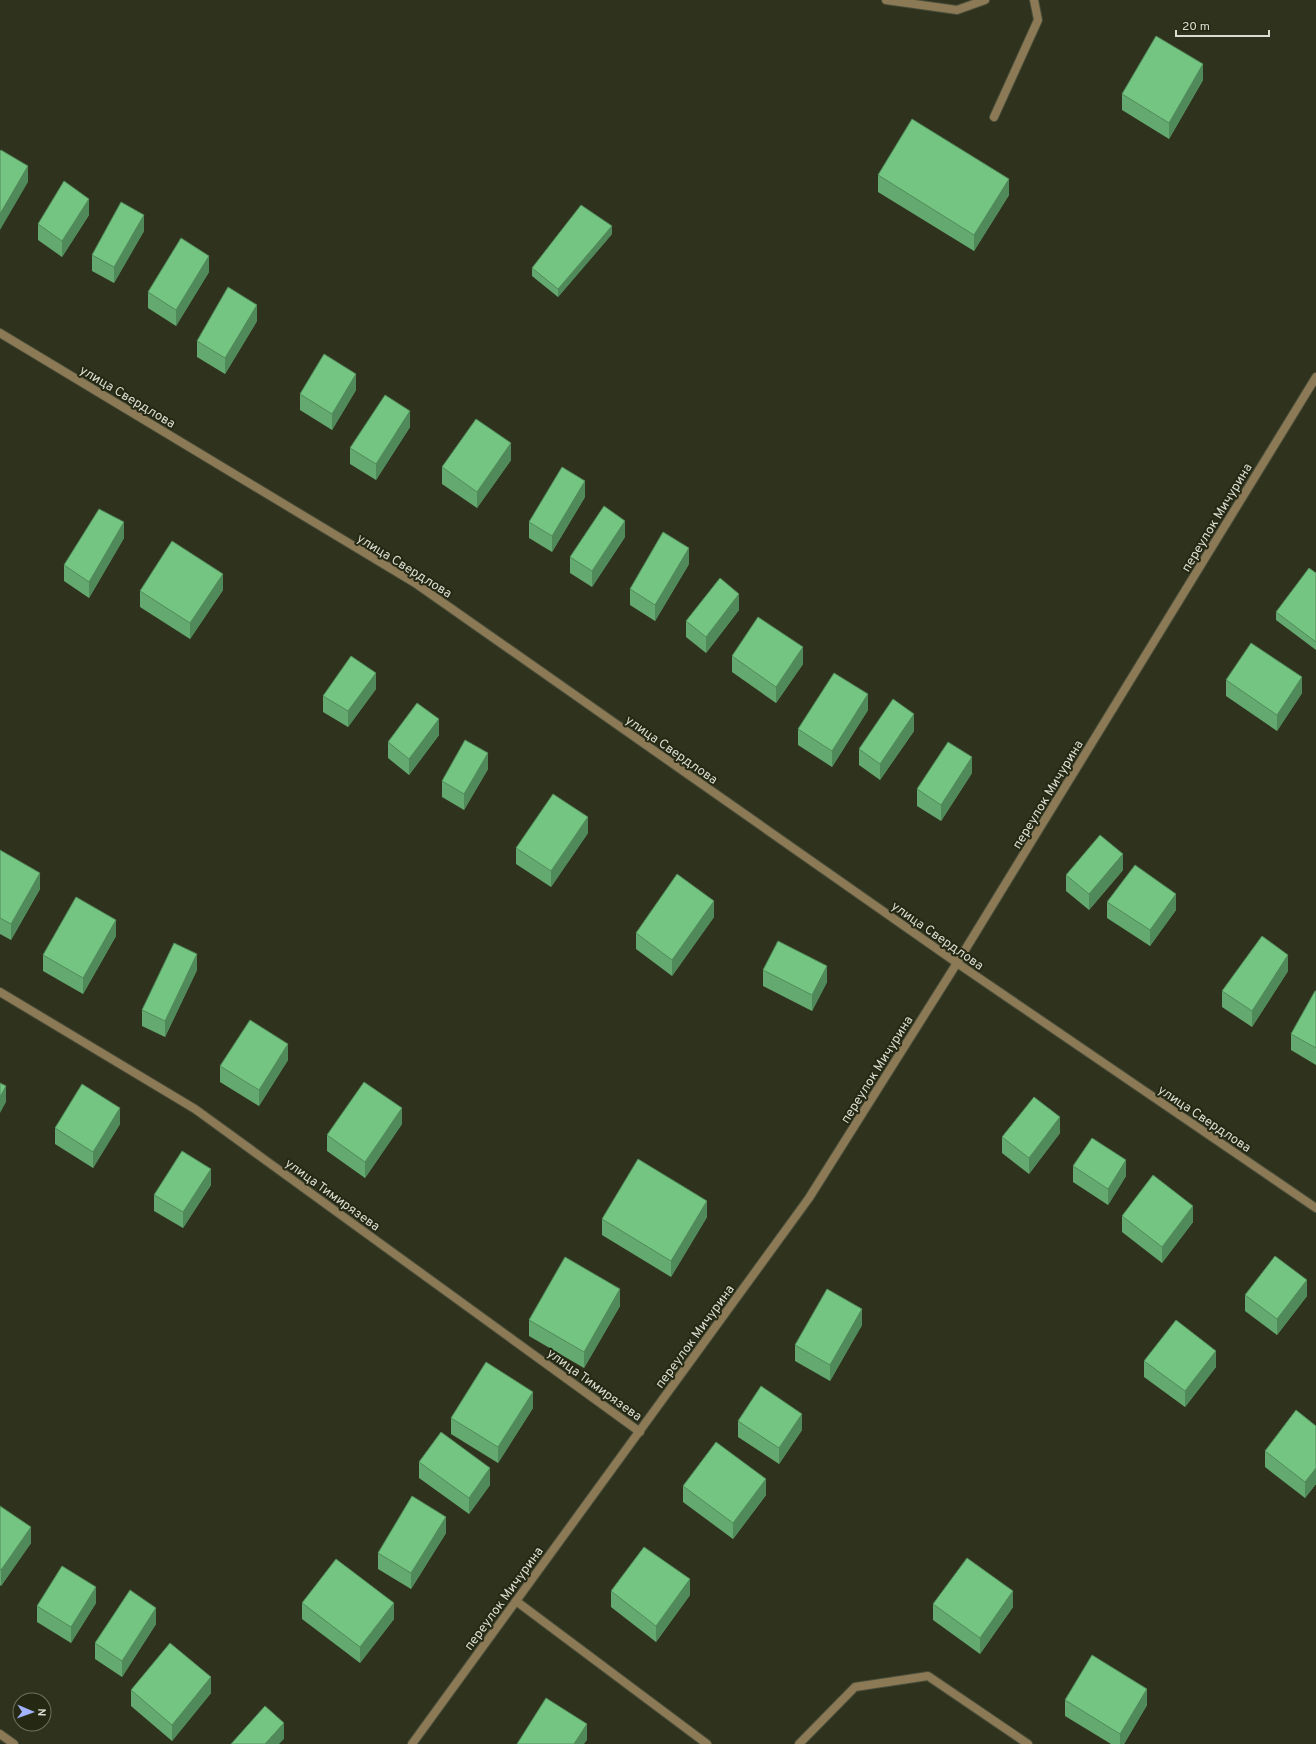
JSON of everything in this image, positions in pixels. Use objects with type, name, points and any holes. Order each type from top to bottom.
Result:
[{"type":"street","points":[[886,0],[957,10],[985,0]]},
{"type":"street","points":[[994,117],[1038,20],[1034,0]]},
{"type":"street","name":"улица Свердлова","points":[[0,333],[415,583],[957,963],[1316,1208]]},
{"type":"street","name":"переулок Мичурина","points":[[412,1744],[809,1198],[957,963],[1316,377]]},
{"type":"street","name":"улица Тимирязева","points":[[0,992],[195,1109],[640,1432]]},
{"type":"street","points":[[516,1601],[707,1744]]},
{"type":"street","points":[[799,1744],[855,1687],[928,1676],[1028,1744]]},
{"type":"street","points":[[0,1734],[14,1744]]},
{"type":"building","points":[[1156,36],[1203,64],[1169,123],[1122,94]]},
{"type":"building","points":[[912,119],[1009,179],[974,235],[878,175]]},
{"type":"building","points":[[1,150],[28,166],[0,214],[0,151]]},
{"type":"building","points":[[64,181],[89,199],[62,241],[38,224]]},
{"type":"building","points":[[121,202],[144,215],[114,267],[92,255]]},
{"type":"building","points":[[581,205],[612,226],[558,289],[532,268]]},
{"type":"building","points":[[181,238],[209,256],[176,310],[148,292]]},
{"type":"building","points":[[228,287],[257,305],[225,358],[197,341]]},
{"type":"building","points":[[324,354],[356,374],[332,414],[300,394]]},
{"type":"building","points":[[385,395],[410,411],[376,464],[350,448]]},
{"type":"building","points":[[476,419],[511,443],[477,492],[442,467]]},
{"type":"building","points":[[562,467],[585,481],[552,536],[529,522]]},
{"type":"building","points":[[604,506],[625,521],[592,571],[570,557]]},
{"type":"building","points":[[99,509],[124,522],[89,582],[64,565]]},
{"type":"building","points":[[663,532],[689,548],[655,605],[630,589]]},
{"type":"building","points":[[172,541],[223,574],[190,623],[140,591]]},
{"type":"building","points":[[1309,568],[1316,573],[1316,642],[1276,612]]},
{"type":"building","points":[[720,578],[739,594],[706,637],[686,621]]},
{"type":"building","points":[[758,617],[803,647],[776,687],[732,656]]},
{"type":"building","points":[[1251,643],[1302,677],[1277,715],[1226,680]]},
{"type":"building","points":[[351,656],[376,673],[348,711],[323,696]]},
{"type":"building","points":[[834,673],[868,694],[832,751],[798,729]]},
{"type":"building","points":[[893,699],[914,714],[880,764],[859,749]]},
{"type":"building","points":[[417,703],[439,719],[409,759],[388,742]]},
{"type":"building","points":[[465,740],[488,753],[464,794],[442,781]]},
{"type":"building","points":[[948,742],[972,757],[941,805],[917,789]]},
{"type":"building","points":[[553,794],[588,817],[551,871],[516,848]]},
{"type":"building","points":[[1100,835],[1123,854],[1089,894],[1066,875]]},
{"type":"building","points":[[0,850],[40,873],[11,924],[0,918]]},
{"type":"building","points":[[1135,865],[1176,894],[1150,930],[1107,902]]},
{"type":"building","points":[[677,874],[714,901],[672,960],[636,933]]},
{"type":"building","points":[[76,897],[116,920],[83,978],[43,955]]},
{"type":"building","points":[[1262,936],[1288,955],[1252,1011],[1222,991]]},
{"type":"building","points":[[778,941],[827,966],[812,995],[763,970]]},
{"type":"building","points":[[174,943],[197,954],[165,1021],[142,1010]]},
{"type":"building","points":[[1316,991],[1316,1048],[1291,1034]]},
{"type":"building","points":[[250,1020],[288,1044],[259,1090],[220,1066]]},
{"type":"building","points":[[364,1082],[402,1108],[365,1162],[327,1135]]},
{"type":"building","points":[[0,1083],[6,1086],[0,1097]]},
{"type":"building","points":[[82,1084],[120,1108],[93,1152],[55,1128]]},
{"type":"building","points":[[1034,1097],[1060,1117],[1029,1158],[1002,1137]]},
{"type":"building","points":[[1092,1138],[1126,1160],[1108,1189],[1073,1166]]},
{"type":"building","points":[[182,1151],[211,1169],[183,1212],[154,1195]]},
{"type":"building","points":[[638,1159],[707,1201],[671,1261],[602,1219]]},
{"type":"building","points":[[1153,1175],[1193,1206],[1162,1247],[1122,1216]]},
{"type":"building","points":[[1275,1256],[1307,1280],[1277,1319],[1245,1295]]},
{"type":"building","points":[[565,1257],[620,1289],[584,1352],[529,1320]]},
{"type":"building","points":[[827,1289],[862,1309],[830,1365],[795,1345]]},
{"type":"building","points":[[1176,1320],[1216,1351],[1185,1391],[1144,1361]]},
{"type":"building","points":[[486,1362],[533,1392],[498,1447],[451,1418]]},
{"type":"building","points":[[761,1386],[802,1414],[779,1448],[738,1421]]},
{"type":"building","points":[[1296,1410],[1316,1426],[1316,1468],[1305,1482],[1265,1451]]},
{"type":"building","points":[[441,1432],[490,1468],[469,1498],[419,1462]]},
{"type":"building","points":[[716,1442],[766,1479],[733,1523],[683,1486]]},
{"type":"building","points":[[412,1496],[446,1517],[411,1573],[378,1553]]},
{"type":"building","points":[[0,1506],[31,1527],[1,1570],[0,1569]]},
{"type":"building","points":[[644,1547],[690,1579],[656,1626],[611,1591]]},
{"type":"building","points":[[967,1558],[1013,1591],[980,1638],[933,1604]]},
{"type":"building","points":[[336,1559],[394,1603],[360,1647],[302,1603]]},
{"type":"building","points":[[62,1566],[96,1587],[71,1627],[37,1606]]},
{"type":"building","points":[[130,1590],[156,1608],[122,1661],[95,1643]]},
{"type":"building","points":[[170,1643],[211,1677],[172,1725],[131,1690]]},
{"type":"building","points":[[1092,1655],[1147,1689],[1120,1734],[1065,1700]]},
{"type":"building","points":[[546,1698],[587,1724],[574,1744],[517,1744]]},
{"type":"building","points":[[265,1706],[284,1723],[265,1744],[231,1744]]}]
